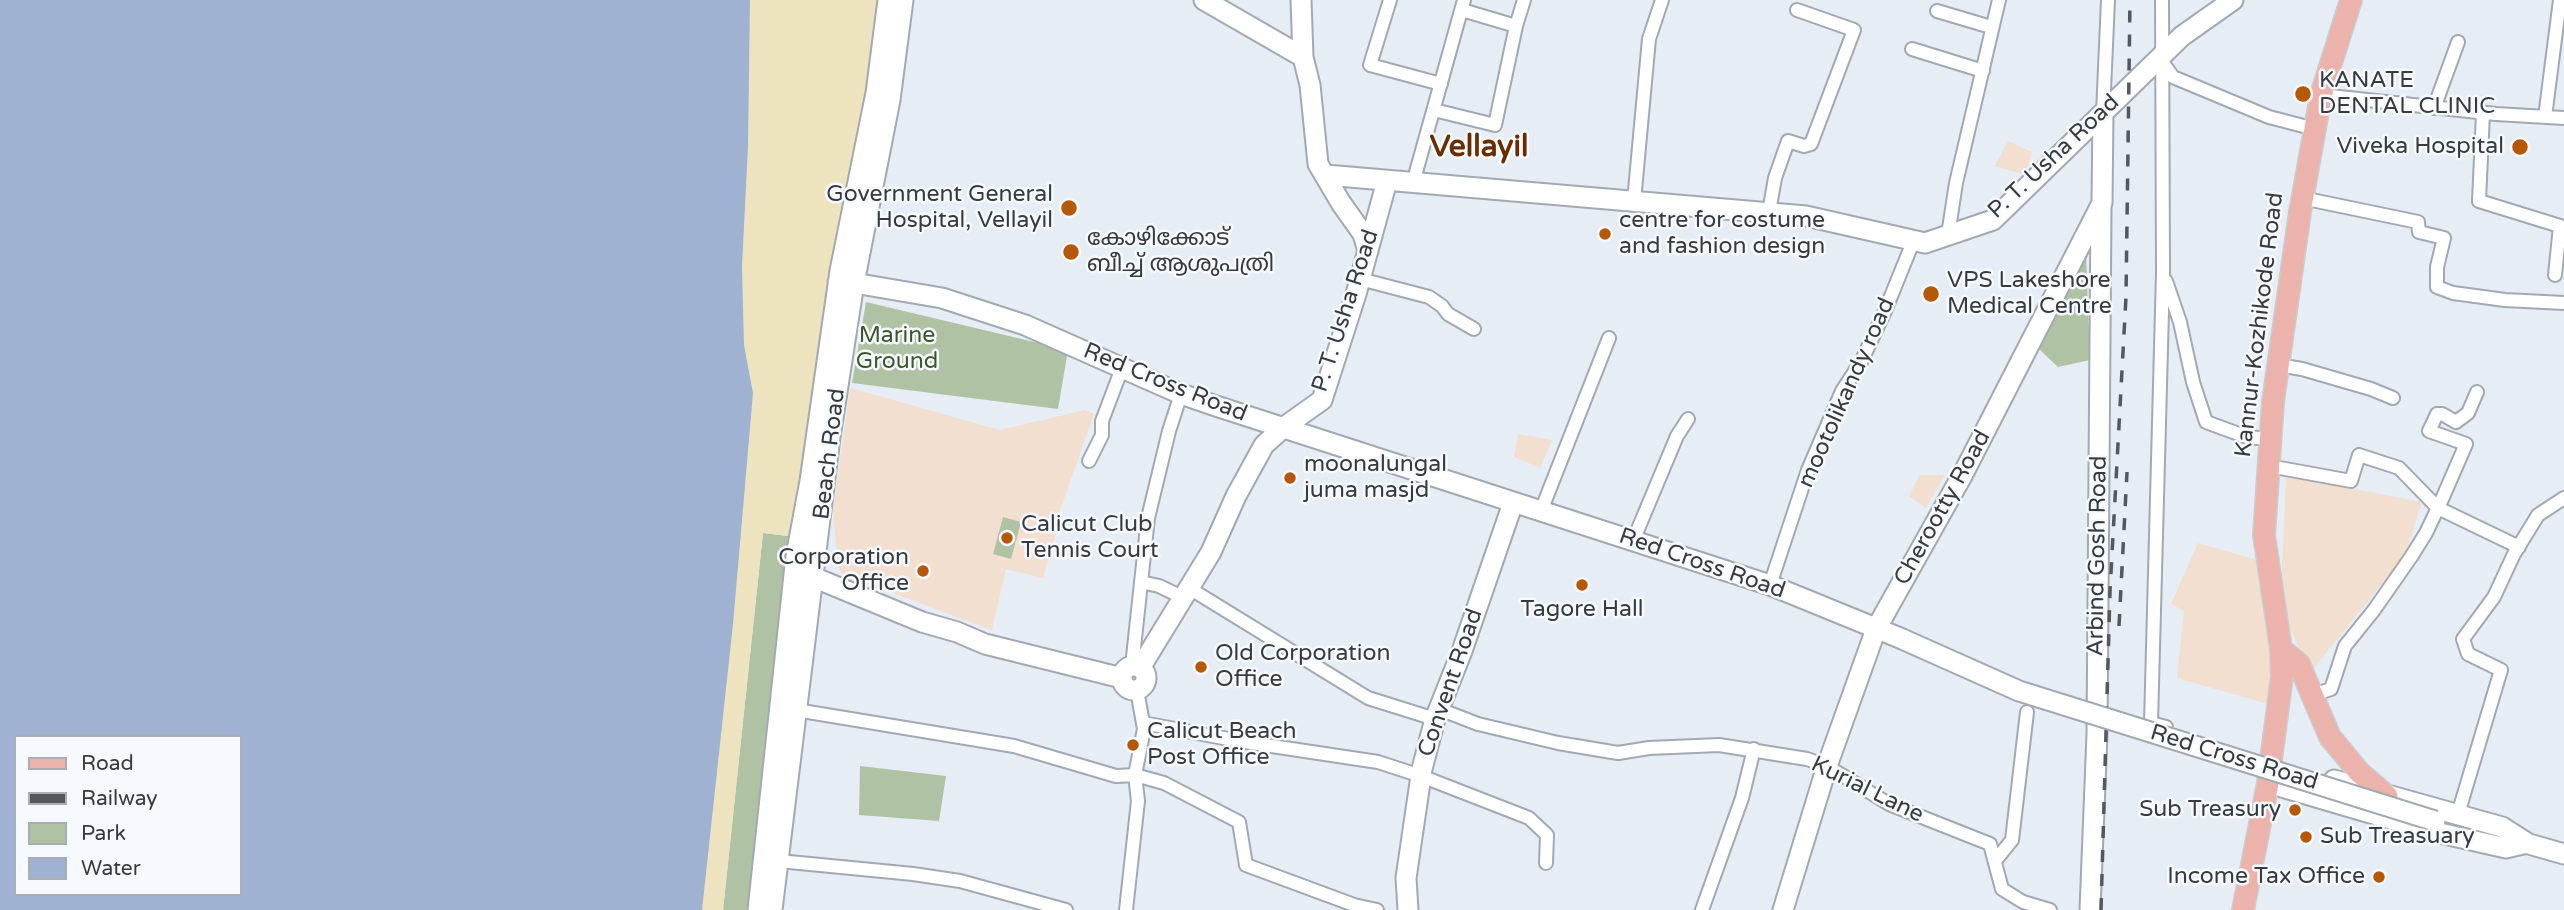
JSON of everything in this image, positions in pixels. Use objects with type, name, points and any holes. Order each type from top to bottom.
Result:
[{"type":"main road","name":"Kannur-Kozhikode Road","points":[[2243,910],[2267,783],[2282,676],[2281,649],[2264,535],[2278,365],[2302,198],[2315,129],[2322,95],[2351,0]]},
{"type":"main road","points":[[2281,649],[2299,664],[2330,737],[2359,772],[2387,796]]},
{"type":"street","name":"Beach Road","points":[[772,910],[796,710],[810,481],[846,282],[888,0]]},
{"type":"street","name":"Beach Road","points":[[846,282],[890,100],[903,0]]},
{"type":"street","points":[[1204,0],[1303,57]]},
{"type":"street","points":[[1301,0],[1303,57],[1310,85],[1318,164],[1363,234],[1368,251]]},
{"type":"street","points":[[1390,0],[1370,65],[1441,84]]},
{"type":"street","points":[[1434,110],[1495,125],[1524,0]]},
{"type":"street","points":[[1634,201],[1649,39],[1662,0]]},
{"type":"street","points":[[1948,235],[1956,183],[1999,0]]},
{"type":"street","points":[[2103,113],[2108,0]]},
{"type":"street","points":[[2161,0],[2163,273],[2151,723],[2387,796],[2502,827],[2527,843]]},
{"type":"street","name":"P. T. Usha Road","points":[[1326,175],[1806,216],[1925,243],[1993,220],[2161,60],[2182,36],[2233,0]]},
{"type":"street","points":[[2545,117],[2560,0]]},
{"type":"street","points":[[1413,183],[1463,5],[1516,26]]},
{"type":"street","points":[[1769,212],[1788,141],[1804,146],[1811,144],[1854,30],[1797,10]]},
{"type":"street","points":[[1937,11],[1992,27]]},
{"type":"street","points":[[2434,108],[2458,42]]},
{"type":"street","points":[[1912,49],[1983,71]]},
{"type":"street","points":[[2161,60],[2173,77],[2269,117],[2315,129]]},
{"type":"street","points":[[2322,95],[2483,113],[2564,118]]},
{"type":"street","name":"Cherootty Road","points":[[1783,910],[1827,766],[1876,629],[1963,474],[2102,203],[2103,113]]},
{"type":"street","points":[[2483,113],[2479,201],[2560,226],[2555,275]]},
{"type":"street","name":"P. T. Usha Road","points":[[1133,676],[1211,552],[1236,496],[1264,445],[1322,400],[1387,181]]},
{"type":"street","points":[[2302,198],[2418,222],[2419,232],[2444,238],[2437,267],[2437,287],[2453,293],[2505,300],[2564,303]]},
{"type":"street","name":"Arbind Gosh Road","points":[[2090,910],[2097,734],[2102,203]]},
{"type":"street","name":"mootolikandy road","points":[[1770,585],[1808,470],[1842,391],[1861,362],[1885,311],[1913,242]]},
{"type":"street","points":[[2163,273],[2180,322],[2193,382],[2206,422],[2247,438],[2270,439]]},
{"type":"street","points":[[1360,279],[1429,298],[1442,306],[1448,314],[1474,329]]},
{"type":"street","name":"Red Cross Road","points":[[846,282],[942,298],[1025,325],[1181,394],[1770,585],[1900,638],[2019,691],[2435,821],[2564,854]]},
{"type":"street","points":[[1541,511],[1609,338]]},
{"type":"street","points":[[2278,365],[2371,388],[2393,398]]},
{"type":"street","points":[[1089,461],[1102,435],[1102,421],[1122,368]]},
{"type":"street","points":[[2313,695],[2330,689],[2345,646],[2411,557],[2438,508],[2466,444],[2429,431],[2437,414],[2456,422],[2468,413],[2477,392]]},
{"type":"street","points":[[1126,910],[1138,801],[1135,775],[1143,723],[1133,676],[1141,582],[1148,518],[1181,394]]},
{"type":"street","points":[[1322,400],[1320,423],[1327,442]]},
{"type":"street","points":[[1633,541],[1677,436],[1688,419]]},
{"type":"street","points":[[2269,466],[2351,481],[2359,455],[2399,468],[2438,508],[2519,547]]},
{"type":"street","points":[[2458,814],[2501,670],[2468,654],[2463,639],[2494,597],[2538,515],[2564,498]]},
{"type":"street","name":"Convent Road","points":[[1408,910],[1406,878],[1421,776],[1437,714],[1462,651],[1513,503]]},
{"type":"street","name":"Beach Road","points":[[758,910],[804,575]]},
{"type":"street","points":[[804,575],[985,644],[1133,676]]},
{"type":"street","name":"Kurial Lane","points":[[1141,582],[1186,593],[1368,698],[1559,743],[1618,753],[1649,748],[1718,745],[1807,759],[1827,766],[1889,804],[1990,844],[1998,881],[2003,889],[2023,902],[2050,910]]},
{"type":"street","points":[[796,710],[1014,746],[1116,776],[1135,775],[1164,783],[1239,822],[1246,865],[1354,905],[1377,910]]},
{"type":"street","points":[[1995,861],[2012,840],[2027,712]]},
{"type":"street","points":[[1143,723],[1378,762],[1421,776],[1529,818],[1547,835],[1546,863]]},
{"type":"street","points":[[1702,910],[1742,798],[1754,749]]},
{"type":"street","points":[[2267,783],[2431,831],[2506,848],[2527,843]]},
{"type":"street","points":[[779,861],[960,881],[1066,910]]},
{"type":"shaded area","points":[[2008,141],[2032,152],[2025,175],[1995,166]]},
{"type":"shaded area","points":[[850,388],[1000,430],[1085,410],[1094,414],[1058,516],[1059,521],[1043,578],[1006,569],[992,630],[842,574],[838,567],[833,510]]},
{"type":"shaded area","points":[[1518,434],[1552,440],[1540,468],[1514,457]]},
{"type":"shaded area","points":[[1920,475],[1945,475],[1926,508],[1909,496]]},
{"type":"shaded area","points":[[2286,476],[2422,502],[2405,555],[2310,673],[2290,628],[2282,572]]},
{"type":"shaded area","points":[[2198,543],[2257,560],[2274,650],[2272,705],[2177,678],[2184,611],[2171,604]]},
{"type":"green space","points":[[2086,254],[2090,360],[2058,367],[2038,348]]},
{"type":"green space","name":"Marine Ground","points":[[866,302],[1068,350],[1058,409],[852,383]]},
{"type":"green space","name":"Calicut Club Tennis Court","points":[[1003,517],[1021,522],[1011,559],[993,554]]},
{"type":"green space","points":[[763,533],[788,536],[750,910],[723,910]]},
{"type":"green space","points":[[860,766],[946,776],[939,821],[859,815]]},
{"type":"sand","points":[[750,0],[877,0],[871,57],[797,509],[788,536],[763,533],[723,910],[693,910],[753,393],[744,345],[742,267],[748,147]]},
{"type":"water","points":[[0,0],[750,0],[748,147],[742,267],[744,345],[753,393],[733,624],[702,910],[0,910]]},
{"type":"railway","points":[[2101,910],[2110,591],[2126,297],[2130,0]]},
{"type":"railway","points":[[2119,626],[2127,472]]},
{"type":"place","name":"KANATE DENTAL CLINIC","points":[[2303,94]]},
{"type":"place","name":"Viveka Hospital","points":[[2520,147]]},
{"type":"place","name":"Government General Hospital, Vellayil","points":[[1069,208]]},
{"type":"place","name":"centre for costume and fashion design","points":[[1605,234]]},
{"type":"place","name":"കോഴിക്കോട് ബീച്ച് ആശുപത്രി","points":[[1071,252]]},
{"type":"place","name":"VPS Lakeshore Medical Centre","points":[[1931,294]]},
{"type":"place","name":"moonalungal juma masjd","points":[[1290,478]]},
{"type":"place","name":"Calicut Club Tennis Court","points":[[1007,538]]},
{"type":"place","name":"Corporation Office","points":[[923,571]]},
{"type":"place","name":"Tagore Hall","points":[[1582,585]]},
{"type":"place","name":"Old Corporation Office","points":[[1201,667]]},
{"type":"place","name":"Calicut Beach Post Office","points":[[1133,745]]},
{"type":"place","name":"Sub Treasury","points":[[2295,810]]},
{"type":"place","name":"Sub Treasuary","points":[[2306,837]]},
{"type":"place","name":"Income Tax Office","points":[[2379,877]]},
{"type":"district","name":"Vellayil","points":[[1479,148]]}]
